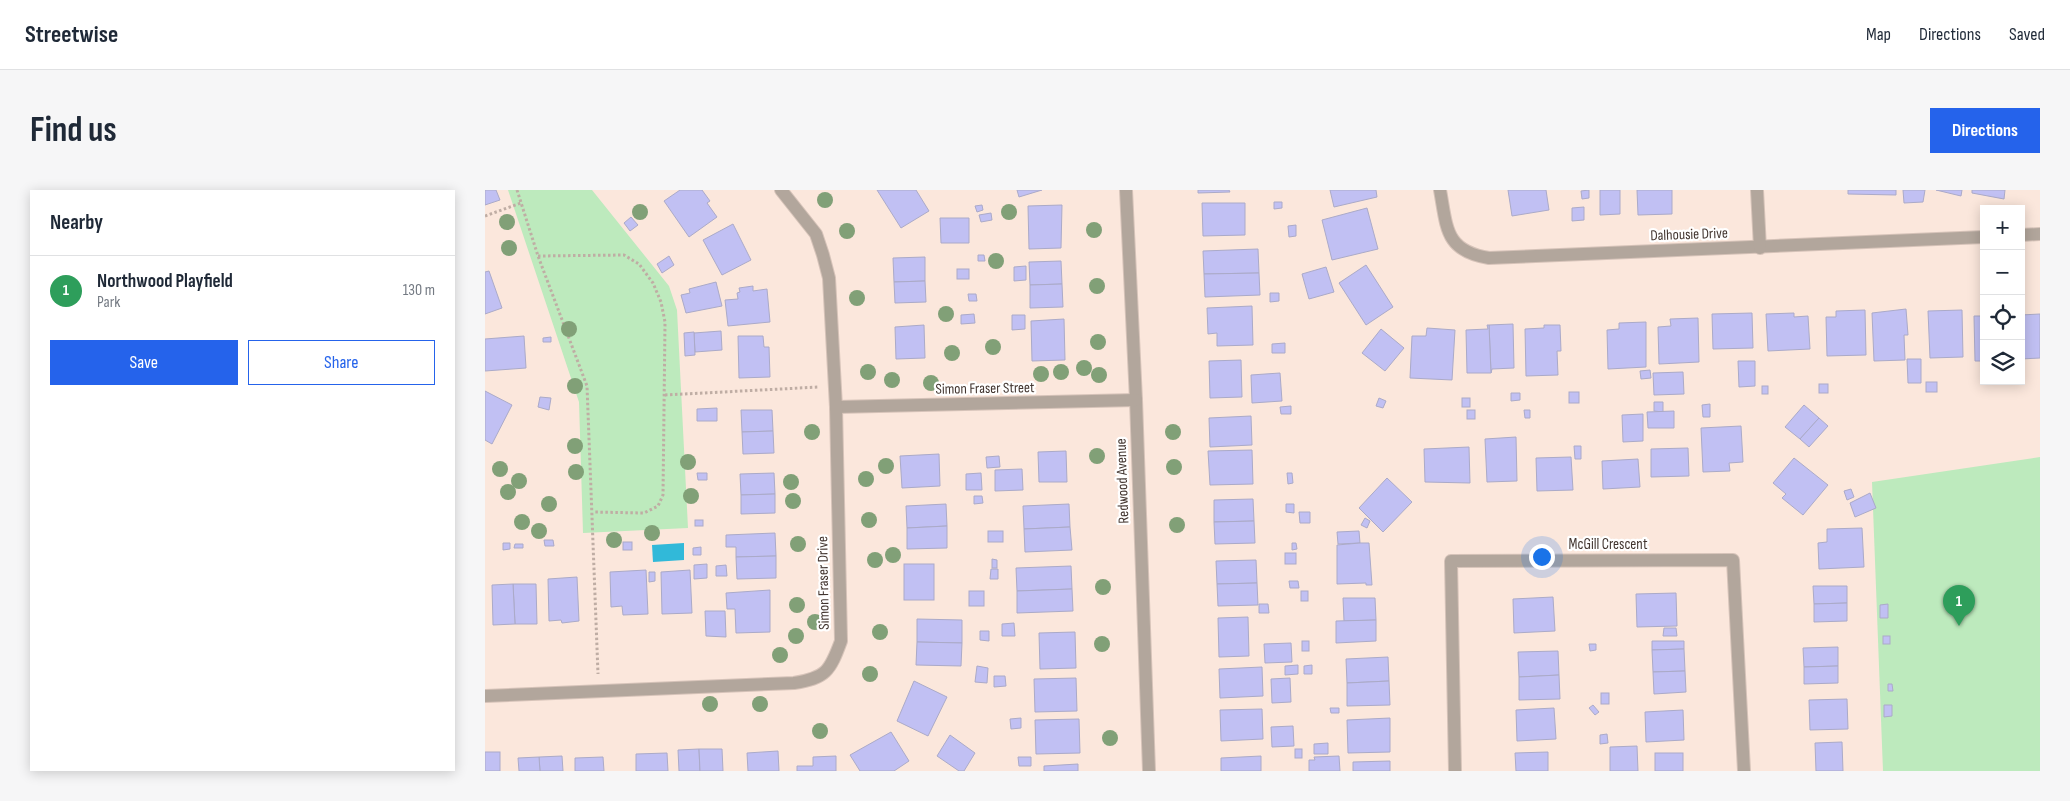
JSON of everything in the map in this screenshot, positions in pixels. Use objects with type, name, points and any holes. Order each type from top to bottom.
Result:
[{"type":"street","name":"Simon Fraser Drive","points":[[485,696],[794,683],[814,680],[833,664],[841,641],[836,407],[829,278],[816,234],[781,190]]},
{"type":"street","name":"Redwood Avenue","points":[[1126,190],[1136,400],[1149,771]]},
{"type":"street","name":"Dalhousie Drive","points":[[1440,190],[1447,228],[1452,239],[1461,250],[1475,256],[1489,258],[1980,237]]},
{"type":"street","points":[[1757,190],[1759,248]]},
{"type":"street","points":[[2025,235],[2040,234]]},
{"type":"street","name":"Simon Fraser Street","points":[[836,407],[1136,400]]},
{"type":"street","name":"McGill Crescent","points":[[1455,771],[1451,561],[1723,560],[1733,560],[1744,771]]},
{"type":"path","points":[[517,190],[538,256],[587,386],[598,692]]},
{"type":"path","points":[[485,216],[521,203]]},
{"type":"path","points":[[538,256],[624,254],[639,264],[653,283],[661,302],[665,322],[663,495],[658,506],[644,513],[593,512]]},
{"type":"path","points":[[665,395],[835,386]]},
{"type":"green space","points":[[508,190],[592,190],[669,286],[677,310],[688,528],[583,533],[579,402]]},
{"type":"green space","points":[[2040,457],[2040,771],[1883,771],[1872,482]]},
{"type":"water","points":[[684,543],[684,560],[653,562],[652,545]]},
{"type":"building","points":[[485,190],[496,190],[500,200],[485,205]]},
{"type":"building","points":[[680,190],[702,190],[710,201],[707,203],[717,217],[689,237],[664,201]]},
{"type":"building","points":[[877,190],[916,190],[929,211],[901,228]]},
{"type":"building","points":[[1017,190],[1042,190],[1019,197]]},
{"type":"building","points":[[1198,190],[1229,190],[1230,192],[1198,193]]},
{"type":"building","points":[[1330,190],[1376,190],[1377,197],[1334,207]]},
{"type":"building","points":[[1508,190],[1546,190],[1549,210],[1512,216]]},
{"type":"building","points":[[1589,190],[1589,198],[1582,199],[1581,191]]},
{"type":"building","points":[[1600,190],[1620,190],[1620,214],[1600,215]]},
{"type":"building","points":[[1637,190],[1672,190],[1672,214],[1638,215]]},
{"type":"building","points":[[1848,190],[1896,190],[1896,195],[1848,194]]},
{"type":"building","points":[[1903,190],[1925,190],[1923,202],[1904,203]]},
{"type":"building","points":[[1936,190],[1962,190],[1961,196]]},
{"type":"building","points":[[1972,190],[2005,190],[2004,199],[1972,193]]},
{"type":"building","points":[[1274,202],[1282,202],[1282,208],[1274,209]]},
{"type":"building","points":[[1202,203],[1245,203],[1245,235],[1203,236]]},
{"type":"building","points":[[982,205],[983,210],[977,212],[975,206]]},
{"type":"building","points":[[1062,205],[1061,248],[1029,249],[1028,206]]},
{"type":"building","points":[[1584,207],[1584,220],[1572,221],[1572,208]]},
{"type":"building","points":[[1367,208],[1378,249],[1332,260],[1322,220]]},
{"type":"building","points":[[991,213],[992,220],[981,222],[979,215]]},
{"type":"building","points":[[631,217],[638,225],[630,231],[624,223]]},
{"type":"building","points":[[940,218],[969,218],[969,243],[941,243]]},
{"type":"building","points":[[733,224],[751,260],[722,275],[703,240]]},
{"type":"building","points":[[1296,225],[1296,236],[1289,237],[1288,226]]},
{"type":"building","points":[[1258,249],[1259,273],[1204,274],[1203,251]]},
{"type":"building","points":[[978,255],[984,255],[985,261],[978,261]]},
{"type":"building","points":[[669,256],[674,265],[662,273],[657,264]]},
{"type":"building","points":[[925,257],[925,281],[894,282],[893,258]]},
{"type":"building","points":[[1061,261],[1062,284],[1030,285],[1029,262]]},
{"type":"building","points":[[1366,265],[1393,307],[1366,325],[1339,283]]},
{"type":"building","points":[[1026,266],[1026,280],[1014,281],[1014,267]]},
{"type":"building","points":[[1326,267],[1334,292],[1309,299],[1302,274]]},
{"type":"building","points":[[957,269],[969,269],[969,279],[957,279]]},
{"type":"building","points":[[489,271],[502,308],[485,314],[485,272]]},
{"type":"building","points":[[1259,273],[1260,295],[1205,297],[1204,274]]},
{"type":"building","points":[[925,281],[926,302],[895,303],[894,282]]},
{"type":"building","points":[[716,282],[722,306],[686,313],[681,295],[690,293],[689,289]]},
{"type":"building","points":[[1062,284],[1063,307],[1030,308],[1030,285]]},
{"type":"building","points":[[753,286],[753,291],[767,289],[770,322],[728,326],[725,300],[738,299],[737,293],[740,292],[739,288]]},
{"type":"building","points":[[1270,293],[1279,293],[1279,301],[1270,302]]},
{"type":"building","points":[[968,294],[976,294],[977,301],[969,301]]},
{"type":"building","points":[[1252,306],[1253,345],[1217,346],[1217,333],[1208,334],[1207,308]]},
{"type":"building","points":[[1906,309],[1908,335],[1904,335],[1905,360],[1874,361],[1872,313]]},
{"type":"building","points":[[1865,310],[1866,355],[1827,356],[1826,317],[1836,317],[1836,311]]},
{"type":"building","points":[[1962,310],[1963,357],[1930,358],[1928,311]]},
{"type":"building","points":[[1752,313],[1753,348],[1713,349],[1712,314]]},
{"type":"building","points":[[1794,313],[1794,317],[1808,316],[1810,349],[1768,351],[1766,314]]},
{"type":"building","points":[[974,314],[975,323],[961,324],[961,315]]},
{"type":"building","points":[[2040,314],[2040,358],[2025,359],[2025,315]]},
{"type":"building","points":[[1012,315],[1025,315],[1025,329],[1012,330]]},
{"type":"building","points":[[1974,316],[1980,316],[1980,361],[1975,361]]},
{"type":"building","points":[[1698,318],[1699,362],[1659,364],[1658,327],[1671,326],[1670,319]]},
{"type":"building","points":[[1064,319],[1065,360],[1032,361],[1031,321]]},
{"type":"building","points":[[1646,322],[1646,367],[1608,369],[1607,330],[1619,329],[1619,323]]},
{"type":"building","points":[[1513,324],[1514,368],[1492,369],[1491,373],[1489,325]]},
{"type":"building","points":[[924,325],[925,358],[896,359],[895,327]]},
{"type":"building","points":[[1487,325],[1489,325],[1491,373],[1467,373],[1466,330],[1488,329]]},
{"type":"building","points":[[1544,325],[1560,325],[1561,351],[1557,351],[1558,375],[1526,376],[1525,329],[1544,328]]},
{"type":"building","points":[[1427,328],[1455,330],[1452,380],[1410,378],[1412,336],[1426,336]]},
{"type":"building","points":[[1381,329],[1404,348],[1385,371],[1362,353]]},
{"type":"building","points":[[721,331],[722,350],[695,352],[694,333]]},
{"type":"building","points":[[694,332],[695,355],[685,356],[684,333]]},
{"type":"building","points":[[524,336],[526,368],[485,371],[485,339]]},
{"type":"building","points":[[738,336],[763,336],[764,347],[769,347],[770,377],[739,378]]},
{"type":"building","points":[[551,337],[551,342],[543,342],[543,338]]},
{"type":"building","points":[[1285,343],[1285,353],[1272,353],[1272,344]]},
{"type":"building","points":[[1907,359],[1921,359],[1921,383],[1908,383]]},
{"type":"building","points":[[1241,360],[1242,397],[1210,398],[1209,361]]},
{"type":"building","points":[[1738,361],[1755,361],[1755,386],[1739,387]]},
{"type":"building","points":[[1650,370],[1651,378],[1641,379],[1640,371]]},
{"type":"building","points":[[1683,372],[1684,394],[1654,395],[1653,373]]},
{"type":"building","points":[[1280,373],[1282,401],[1252,403],[1251,375]]},
{"type":"building","points":[[1926,382],[1937,382],[1937,392],[1926,392]]},
{"type":"building","points":[[1819,384],[1828,384],[1828,393],[1819,393]]},
{"type":"building","points":[[1762,386],[1768,386],[1768,394],[1762,394]]},
{"type":"building","points":[[485,391],[512,405],[492,444],[485,440]]},
{"type":"building","points":[[1569,392],[1579,392],[1579,403],[1569,403]]},
{"type":"building","points":[[1511,393],[1520,393],[1520,400],[1511,401]]},
{"type":"building","points":[[540,397],[551,398],[549,410],[538,407]]},
{"type":"building","points":[[1379,398],[1386,401],[1383,408],[1376,406]]},
{"type":"building","points":[[1462,398],[1470,398],[1470,407],[1462,407]]},
{"type":"building","points":[[1654,402],[1663,402],[1663,412],[1654,411]]},
{"type":"building","points":[[1710,404],[1710,417],[1703,417],[1702,405]]},
{"type":"building","points":[[1804,405],[1819,418],[1800,439],[1785,427]]},
{"type":"building","points":[[1291,406],[1291,414],[1281,414],[1280,407]]},
{"type":"building","points":[[717,408],[717,421],[697,421],[697,409]]},
{"type":"building","points":[[741,410],[772,410],[773,431],[742,432]]},
{"type":"building","points":[[1467,410],[1475,410],[1475,419],[1467,419]]},
{"type":"building","points":[[1524,410],[1530,410],[1530,418],[1525,418]]},
{"type":"building","points":[[1674,411],[1674,428],[1648,428],[1647,412]]},
{"type":"building","points":[[1643,414],[1643,441],[1623,442],[1622,415]]},
{"type":"building","points":[[1251,416],[1252,445],[1210,447],[1209,418]]},
{"type":"building","points":[[1819,418],[1828,426],[1809,447],[1800,439]]},
{"type":"building","points":[[1741,426],[1743,462],[1729,463],[1730,471],[1703,472],[1701,428]]},
{"type":"building","points":[[773,431],[774,453],[743,454],[742,432]]},
{"type":"building","points":[[1516,437],[1517,481],[1487,482],[1485,439]]},
{"type":"building","points":[[1574,446],[1581,446],[1581,459],[1575,459]]},
{"type":"building","points":[[1469,447],[1470,483],[1425,482],[1424,449]]},
{"type":"building","points":[[1688,448],[1689,476],[1651,477],[1651,449]]},
{"type":"building","points":[[1252,450],[1253,484],[1210,485],[1208,451]]},
{"type":"building","points":[[1066,451],[1067,482],[1039,482],[1038,452]]},
{"type":"building","points":[[939,454],[940,486],[902,488],[900,456]]},
{"type":"building","points":[[999,456],[1000,467],[987,468],[986,457]]},
{"type":"building","points":[[1571,457],[1573,490],[1537,491],[1536,458]]},
{"type":"building","points":[[1794,458],[1828,485],[1803,515],[1782,498],[1786,494],[1773,483]]},
{"type":"building","points":[[1638,459],[1640,487],[1603,489],[1602,461]]},
{"type":"building","points":[[1022,469],[1023,490],[995,491],[995,470]]},
{"type":"building","points":[[697,473],[707,473],[707,480],[698,480]]},
{"type":"building","points":[[774,473],[775,494],[741,495],[740,474]]},
{"type":"building","points":[[981,473],[982,490],[966,490],[966,474]]},
{"type":"building","points":[[1287,473],[1292,473],[1293,483],[1288,484]]},
{"type":"building","points":[[1387,478],[1412,502],[1383,532],[1359,508]]},
{"type":"building","points":[[1851,489],[1854,497],[1847,500],[1844,491]]},
{"type":"building","points":[[1870,493],[1876,508],[1855,517],[1850,503]]},
{"type":"building","points":[[775,494],[775,513],[741,514],[741,495]]},
{"type":"building","points":[[974,496],[982,496],[983,503],[974,504]]},
{"type":"building","points":[[1253,499],[1254,521],[1214,522],[1214,500]]},
{"type":"building","points":[[946,504],[947,526],[907,528],[906,506]]},
{"type":"building","points":[[1069,504],[1070,527],[1024,529],[1023,506]]},
{"type":"building","points":[[1286,504],[1294,504],[1294,513],[1286,512]]},
{"type":"building","points":[[1299,512],[1310,512],[1310,523],[1300,523]]},
{"type":"building","points":[[1365,518],[1370,521],[1367,528],[1361,525]]},
{"type":"building","points":[[695,520],[703,520],[703,526],[695,526]]},
{"type":"building","points":[[1254,521],[1255,543],[1215,544],[1214,522]]},
{"type":"building","points":[[947,526],[947,548],[907,549],[907,528]]},
{"type":"building","points":[[1070,527],[1072,550],[1025,552],[1024,529]]},
{"type":"building","points":[[1862,528],[1864,567],[1819,569],[1818,543],[1827,542],[1827,529]]},
{"type":"building","points":[[988,531],[1003,531],[1003,542],[988,542]]},
{"type":"building","points":[[1359,531],[1360,543],[1338,544],[1337,532]]},
{"type":"building","points":[[775,533],[776,556],[736,557],[736,547],[726,547],[726,535]]},
{"type":"building","points":[[544,540],[553,540],[554,546],[545,546]]},
{"type":"building","points":[[623,542],[632,542],[632,550],[623,550]]},
{"type":"building","points":[[503,543],[510,543],[510,549],[503,550]]},
{"type":"building","points":[[1292,543],[1296,543],[1297,549],[1292,550]]},
{"type":"building","points":[[1369,543],[1372,585],[1366,585],[1366,583],[1337,584],[1337,545]]},
{"type":"building","points":[[515,544],[523,544],[523,548],[514,548]]},
{"type":"building","points":[[701,547],[701,555],[693,555],[693,548]]},
{"type":"building","points":[[1285,553],[1296,553],[1296,564],[1285,564]]},
{"type":"building","points":[[776,556],[776,578],[737,579],[736,557]]},
{"type":"building","points":[[992,559],[997,560],[997,568],[992,568]]},
{"type":"building","points":[[1256,560],[1257,583],[1217,584],[1216,561]]},
{"type":"building","points":[[707,564],[707,578],[694,579],[694,565]]},
{"type":"building","points":[[904,564],[934,564],[934,600],[904,600]]},
{"type":"building","points":[[726,565],[727,576],[716,576],[716,566]]},
{"type":"building","points":[[1071,566],[1072,589],[1017,591],[1016,568]]},
{"type":"building","points":[[991,569],[998,569],[998,579],[990,579]]},
{"type":"building","points":[[646,570],[648,614],[623,615],[622,606],[611,607],[610,572]]},
{"type":"building","points":[[690,570],[692,613],[662,614],[661,572]]},
{"type":"building","points":[[649,572],[655,572],[655,581],[649,582]]},
{"type":"building","points":[[577,577],[579,621],[562,623],[561,620],[549,621],[548,579]]},
{"type":"building","points":[[1289,581],[1298,581],[1299,588],[1290,588]]},
{"type":"building","points":[[1257,583],[1258,605],[1218,606],[1217,584]]},
{"type":"building","points":[[513,584],[536,584],[537,624],[515,624]]},
{"type":"building","points":[[513,584],[515,624],[493,625],[492,585]]},
{"type":"building","points":[[1813,586],[1847,586],[1847,603],[1814,604]]},
{"type":"building","points":[[1072,589],[1073,611],[1017,613],[1017,591]]},
{"type":"building","points":[[770,590],[770,632],[736,633],[735,609],[727,609],[726,593]]},
{"type":"building","points":[[969,591],[984,591],[984,606],[969,606]]},
{"type":"building","points":[[1301,591],[1308,591],[1308,601],[1301,601]]},
{"type":"building","points":[[1676,593],[1677,626],[1637,627],[1636,594]]},
{"type":"building","points":[[1553,597],[1555,631],[1514,633],[1513,599]]},
{"type":"building","points":[[1343,598],[1375,598],[1376,620],[1344,621]]},
{"type":"building","points":[[1847,603],[1847,621],[1814,622],[1814,604]]},
{"type":"building","points":[[1259,604],[1268,604],[1269,613],[1259,613]]},
{"type":"building","points":[[1888,604],[1888,618],[1880,618],[1880,605]]},
{"type":"building","points":[[705,611],[725,611],[726,637],[706,636]]},
{"type":"building","points":[[1248,617],[1249,656],[1219,657],[1218,618]]},
{"type":"building","points":[[917,619],[962,620],[962,643],[917,642]]},
{"type":"building","points":[[1376,620],[1376,641],[1336,643],[1336,621]]},
{"type":"building","points":[[1014,623],[1015,636],[1002,636],[1002,624]]},
{"type":"building","points":[[1664,628],[1676,628],[1677,636],[1663,636]]},
{"type":"building","points":[[980,631],[989,631],[989,641],[980,640]]},
{"type":"building","points":[[1075,632],[1076,668],[1040,669],[1039,633]]},
{"type":"building","points":[[1883,636],[1890,636],[1890,644],[1883,644]]},
{"type":"building","points":[[1302,641],[1309,641],[1309,651],[1302,651]]},
{"type":"building","points":[[1652,641],[1684,641],[1684,649],[1652,650]]},
{"type":"building","points":[[917,642],[962,643],[961,666],[916,665]]},
{"type":"building","points":[[1291,643],[1292,662],[1265,663],[1264,644]]},
{"type":"building","points":[[1589,644],[1596,644],[1596,650],[1590,651]]},
{"type":"building","points":[[1838,647],[1838,666],[1804,667],[1803,648]]},
{"type":"building","points":[[1684,649],[1685,671],[1653,672],[1652,650]]},
{"type":"building","points":[[1558,651],[1559,675],[1519,677],[1518,652]]},
{"type":"building","points":[[1388,657],[1389,681],[1347,683],[1346,659]]},
{"type":"building","points":[[1298,665],[1298,674],[1285,675],[1285,666]]},
{"type":"building","points":[[1312,665],[1312,674],[1304,674],[1304,666]]},
{"type":"building","points":[[977,666],[988,668],[987,683],[975,682]]},
{"type":"building","points":[[1838,666],[1838,683],[1804,684],[1804,667]]},
{"type":"building","points":[[1262,667],[1263,696],[1220,698],[1219,669]]},
{"type":"building","points":[[1685,671],[1686,692],[1654,694],[1653,672]]},
{"type":"building","points":[[1559,675],[1560,699],[1519,700],[1519,677]]},
{"type":"building","points":[[994,676],[1005,676],[1006,686],[994,687]]},
{"type":"building","points":[[1076,678],[1077,711],[1035,712],[1034,679]]},
{"type":"building","points":[[1290,678],[1291,702],[1272,703],[1271,679]]},
{"type":"building","points":[[914,681],[947,697],[928,736],[897,721]]},
{"type":"building","points":[[1389,681],[1390,705],[1347,706],[1347,683]]},
{"type":"building","points":[[1888,684],[1892,684],[1893,691],[1888,691]]},
{"type":"building","points":[[1601,693],[1609,693],[1609,704],[1601,704]]},
{"type":"building","points":[[1847,699],[1848,729],[1810,730],[1809,700]]},
{"type":"building","points":[[1593,705],[1599,712],[1595,715],[1589,708]]},
{"type":"building","points":[[1884,705],[1892,705],[1892,716],[1884,717]]},
{"type":"building","points":[[1330,708],[1339,708],[1339,713],[1331,713]]},
{"type":"building","points":[[1554,708],[1556,739],[1517,741],[1516,710]]},
{"type":"building","points":[[1262,709],[1263,739],[1221,741],[1220,710]]},
{"type":"building","points":[[1683,710],[1684,740],[1646,742],[1645,712]]},
{"type":"building","points":[[1021,718],[1021,728],[1011,729],[1010,719]]},
{"type":"building","points":[[1390,718],[1390,752],[1348,753],[1347,720]]},
{"type":"building","points":[[1079,719],[1080,753],[1036,754],[1035,720]]},
{"type":"building","points":[[1293,726],[1294,746],[1272,747],[1271,727]]},
{"type":"building","points":[[891,732],[909,761],[894,771],[860,771],[850,755]]},
{"type":"building","points":[[1607,734],[1608,743],[1600,744],[1600,735]]},
{"type":"building","points":[[950,735],[975,753],[964,771],[959,771],[937,756]]},
{"type":"building","points":[[1842,742],[1843,771],[1816,771],[1815,743]]},
{"type":"building","points":[[1328,743],[1328,754],[1314,754],[1314,744]]},
{"type":"building","points":[[1637,746],[1638,771],[1610,771],[1610,747]]},
{"type":"building","points":[[699,749],[700,771],[679,771],[678,750]]},
{"type":"building","points":[[699,749],[722,749],[723,771],[700,771]]},
{"type":"building","points":[[1295,749],[1302,749],[1302,758],[1295,758]]},
{"type":"building","points":[[778,751],[779,771],[748,771],[747,753]]},
{"type":"building","points":[[485,752],[500,752],[500,771],[485,771]]},
{"type":"building","points":[[1548,752],[1548,771],[1516,771],[1515,753]]},
{"type":"building","points":[[667,753],[668,771],[636,771],[636,754]]},
{"type":"building","points":[[1655,753],[1683,753],[1683,771],[1655,771]]},
{"type":"building","points":[[562,756],[563,771],[540,771],[539,757]]},
{"type":"building","points":[[836,756],[836,771],[797,771],[797,766],[813,766],[813,757]]},
{"type":"building","points":[[1261,756],[1261,771],[1221,771],[1221,758]]},
{"type":"building","points":[[1339,756],[1340,771],[1309,771],[1309,760],[1315,760],[1314,757]]},
{"type":"building","points":[[539,757],[540,771],[519,771],[518,758]]},
{"type":"building","points":[[603,757],[604,771],[575,771],[575,758]]},
{"type":"building","points":[[1018,757],[1031,757],[1031,766],[1019,766]]},
{"type":"building","points":[[1390,761],[1390,771],[1353,771],[1353,762]]},
{"type":"building","points":[[1078,764],[1078,771],[1044,771],[1044,766]]},
{"type":"place","name":"Northwood Playfield","points":[[1959,626]]}]
